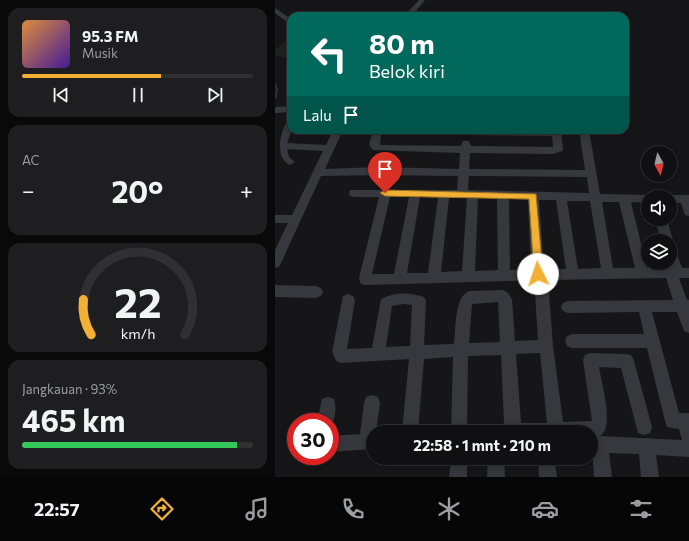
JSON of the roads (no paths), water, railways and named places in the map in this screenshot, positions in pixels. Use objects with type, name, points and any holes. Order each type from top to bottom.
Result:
[{"type":"street","points":[[413,12],[422,0]]},
{"type":"street","points":[[275,10],[287,20]]},
{"type":"street","points":[[275,110],[287,109]]},
{"type":"street","points":[[287,129],[282,146],[282,156],[290,162]]},
{"type":"street","points":[[276,257],[319,173],[336,134]]},
{"type":"street","points":[[377,134],[374,145],[377,148],[553,151],[558,149],[556,134]]},
{"type":"street","points":[[467,134],[465,172],[467,194],[468,277]]},
{"type":"street","points":[[585,134],[594,198],[608,274]]},
{"type":"street","points":[[282,146],[330,148]]},
{"type":"street","points":[[319,173],[465,172],[591,174]]},
{"type":"street","points":[[354,193],[467,194],[641,199]]},
{"type":"street","points":[[385,193],[365,279],[368,281],[538,274],[679,273],[689,327]]},
{"type":"street","points":[[399,280],[415,193]]},
{"type":"street","points":[[434,278],[444,194]]},
{"type":"street","points":[[503,195],[503,276]]},
{"type":"street","points":[[533,196],[538,274]]},
{"type":"street","points":[[561,196],[573,274]]},
{"type":"street","points":[[625,198],[642,274]]},
{"type":"street","points":[[687,199],[689,212]]},
{"type":"street","points":[[275,219],[295,219]]},
{"type":"street","points":[[275,291],[316,292]]},
{"type":"street","points":[[542,293],[546,346],[549,425]]},
{"type":"street","points":[[459,425],[461,350],[465,302],[469,297],[502,296],[505,299],[513,425]]},
{"type":"street","points":[[378,353],[385,305],[388,301],[403,299],[415,299],[419,301],[417,352],[411,425]]},
{"type":"street","points":[[348,300],[339,355],[344,356],[378,353],[546,346]]},
{"type":"street","points":[[643,306],[673,421],[687,421],[689,437]]},
{"type":"street","points":[[568,307],[686,306]]},
{"type":"street","points":[[572,341],[653,341]]},
{"type":"street","points":[[598,428],[599,413],[590,360],[627,361],[644,427]]},
{"type":"street","points":[[371,425],[372,403]]},
{"type":"street","points":[[327,413],[328,405]]},
{"type":"street","points":[[339,443],[366,441]]},
{"type":"street","points":[[603,477],[600,444],[689,449]]},
{"type":"street","points":[[645,447],[650,477]]},
{"type":"street","points":[[458,477],[459,465]]},
{"type":"street","points":[[496,465],[496,477]]},
{"type":"street","points":[[547,465],[548,477]]},
{"type":"waterway","points":[[275,84],[277,90],[275,98]]}]
